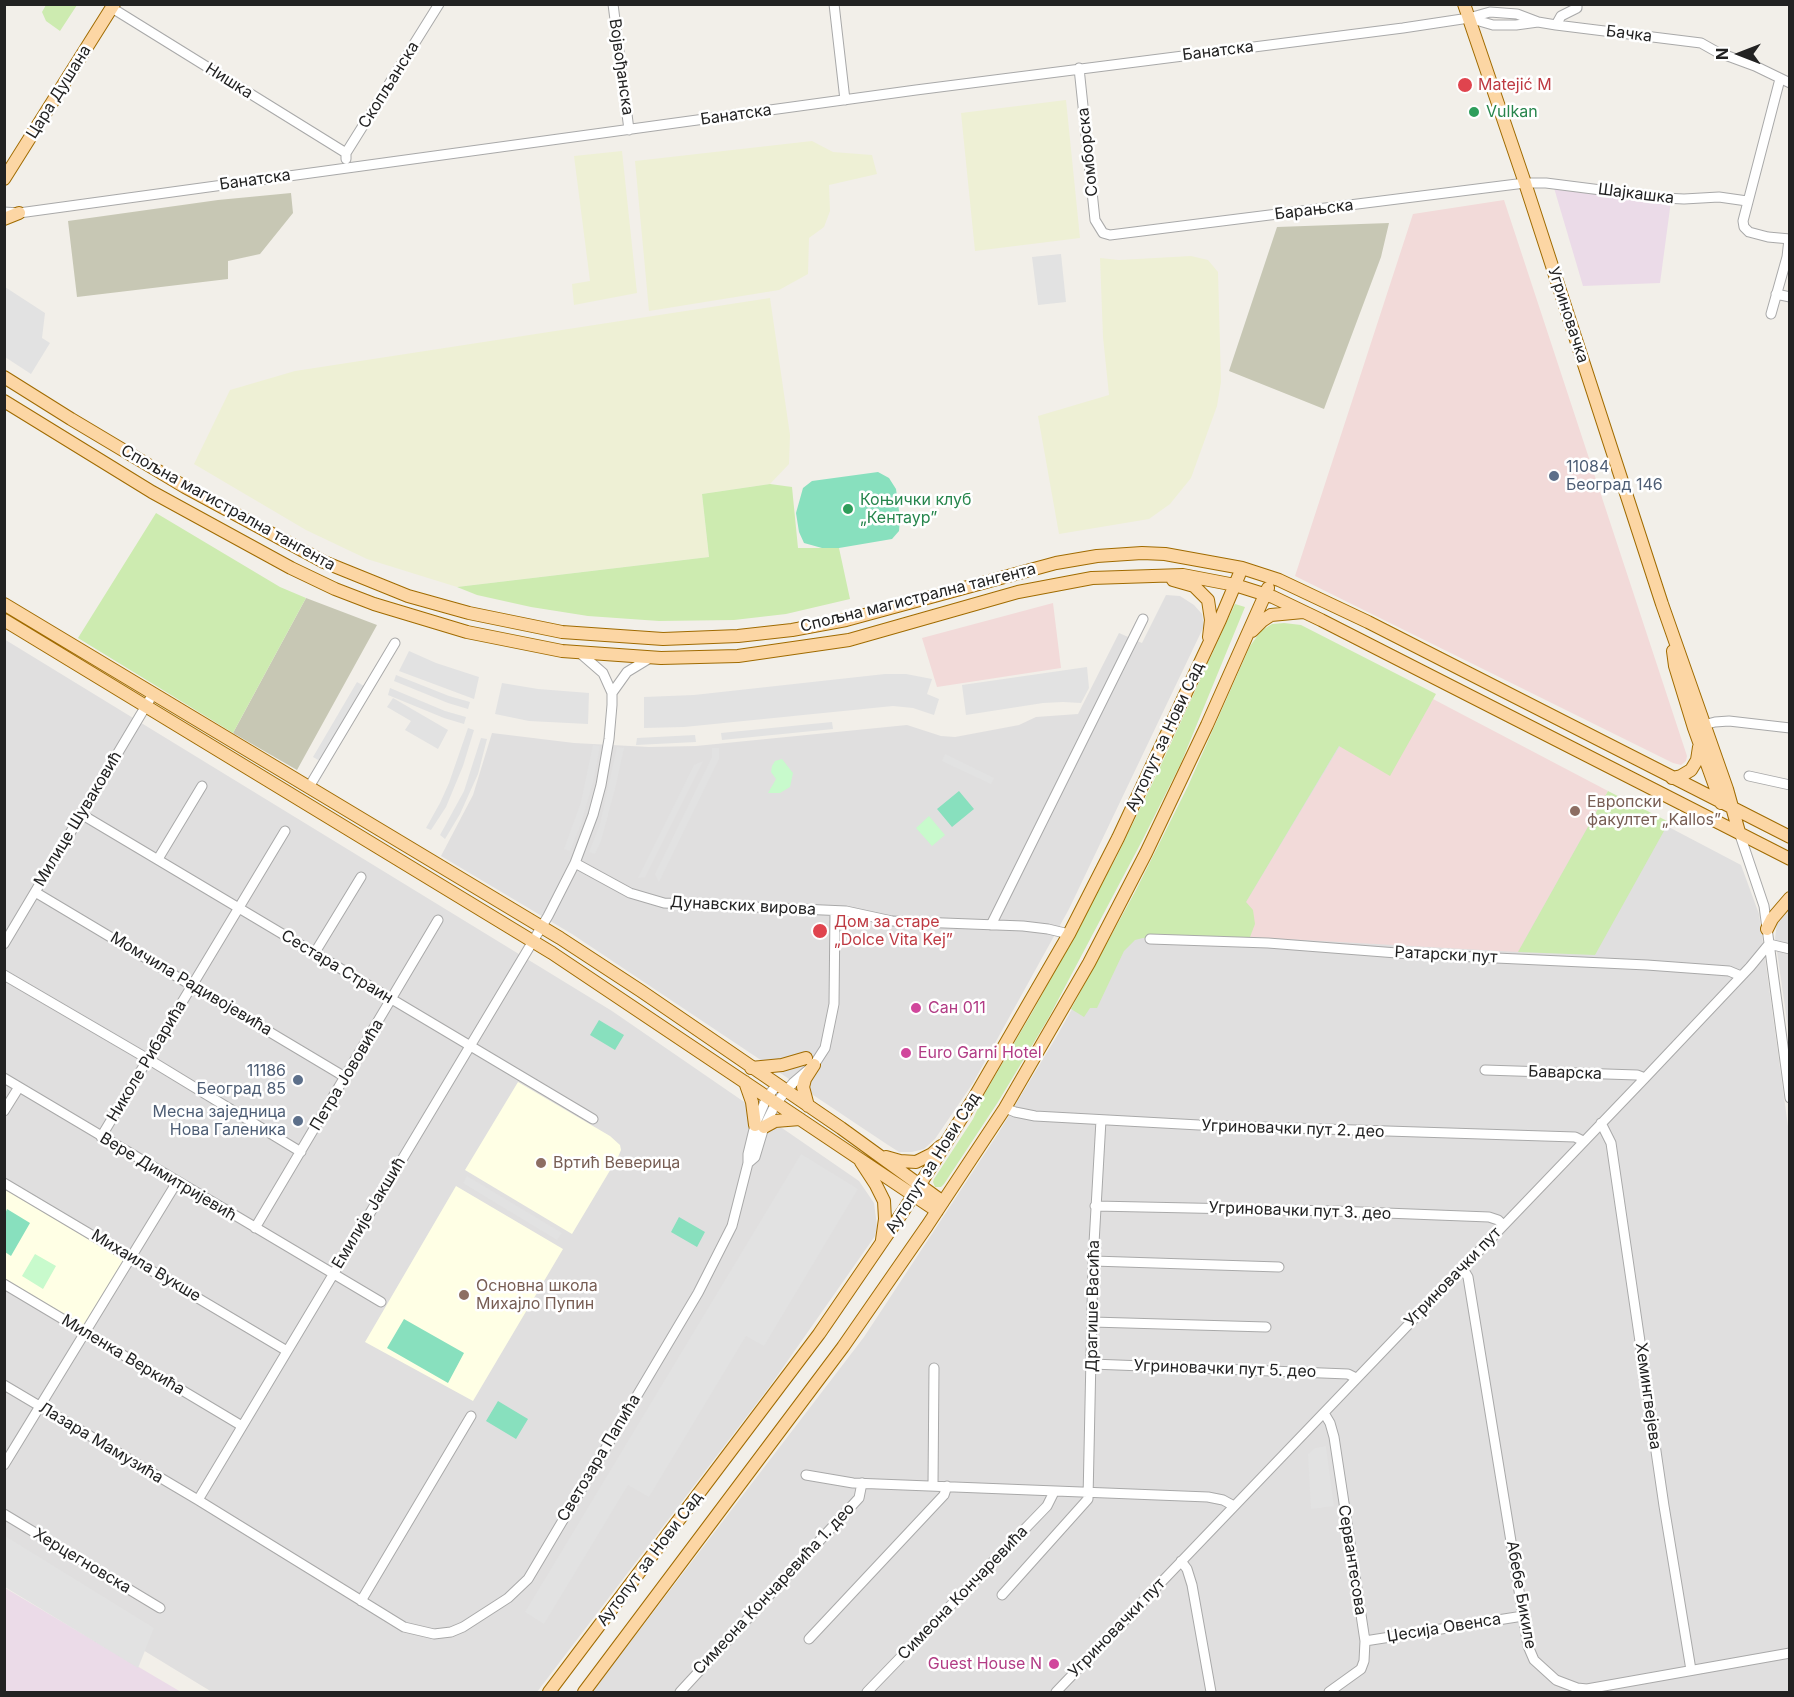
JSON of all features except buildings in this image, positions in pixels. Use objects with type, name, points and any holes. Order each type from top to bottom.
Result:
[{"type":"main road","name":"Угриновачка","points":[[1464,4],[1525,183],[1669,626],[1675,666],[1733,809],[1739,832]]},
{"type":"main road","name":"Цара Душана","points":[[4,179],[113,6]]},
{"type":"main road","points":[[4,219],[19,213]]},
{"type":"main road","name":"Спољна магистрална тангента","points":[[4,377],[162,474],[300,551],[382,587],[480,616],[551,630],[612,636],[708,638],[792,630],[856,617],[1016,572],[1097,555],[1165,554],[1242,568]]},
{"type":"main road","name":"Спољна магистрална тангента","points":[[4,401],[152,492],[335,590],[467,632],[580,653],[651,658],[738,656],[838,642],[1018,592],[1092,578],[1190,575],[1235,585]]},
{"type":"main road","points":[[152,492],[162,474]]},
{"type":"main road","points":[[1242,568],[1272,578],[1378,627],[1790,837]]},
{"type":"main road","name":"Аутопут за Нови Сад","points":[[549,1692],[819,1334],[882,1244],[953,1132],[1068,934],[1118,838],[1208,647],[1242,568]]},
{"type":"main road","points":[[1148,575],[1194,586],[1204,595],[1208,600],[1210,612],[1208,647]]},
{"type":"main road","name":"Аутопут за Нови Сад","points":[[584,1692],[809,1394],[940,1207],[1005,1108],[1114,916],[1176,791],[1272,578]]},
{"type":"main road","points":[[1235,585],[1265,594],[1304,612],[1790,859]]},
{"type":"main road","points":[[4,604],[541,926],[641,991],[876,1154],[916,1191]]},
{"type":"main road","points":[[1245,640],[1270,616],[1304,612]]},
{"type":"main road","points":[[4,620],[533,940],[800,1119],[940,1207]]},
{"type":"main road","name":"Угриновачка","points":[[1700,726],[1699,742],[1721,802],[1739,832]]},
{"type":"main road","points":[[1672,778],[1691,770],[1697,760],[1699,742]]},
{"type":"main road","points":[[1767,929],[1772,919],[1790,898]]},
{"type":"main road","points":[[751,1068],[810,1062],[803,1087],[808,1106]]},
{"type":"main road","points":[[745,1082],[760,1126],[775,1121],[800,1119]]},
{"type":"main road","points":[[876,1154],[893,1160],[916,1162],[937,1150],[953,1132]]},
{"type":"main road","points":[[857,1156],[884,1201],[885,1219],[882,1244]]},
{"type":"street","name":"Скопљанска","points":[[346,153],[439,4]]},
{"type":"street","name":"Војвођанска","points":[[613,4],[629,130]]},
{"type":"street","points":[[834,4],[845,100]]},
{"type":"street","name":"Нишка","points":[[113,6],[346,153]]},
{"type":"street","points":[[1556,25],[1561,16],[1577,6]]},
{"type":"street","name":"Банатска","points":[[4,212],[19,213],[1079,68],[1468,18]]},
{"type":"street","name":"Бачка","points":[[1468,18],[1493,25],[1538,22],[1701,43],[1725,56],[1755,66],[1780,79]]},
{"type":"street","name":"Сомборска","points":[[1079,68],[1094,208],[1097,225],[1103,233]]},
{"type":"street","points":[[1771,314],[1789,239],[1761,236],[1746,230],[1743,221],[1780,79],[1790,83]]},
{"type":"street","points":[[346,153],[348,167]]},
{"type":"street","name":"Шајкашка","points":[[1525,183],[1546,183],[1664,198],[1719,197],[1747,201]]},
{"type":"street","name":"Барањска","points":[[1103,233],[1110,235],[1525,183]]},
{"type":"street","points":[[1776,294],[1790,297]]},
{"type":"street","points":[[991,925],[1143,619]]},
{"type":"street","points":[[309,787],[395,643]]},
{"type":"street","points":[[541,926],[575,863],[593,815],[609,739],[612,693],[603,672],[580,653]]},
{"type":"street","points":[[612,693],[627,672],[651,658]]},
{"type":"street","name":"Милице Шуваковић","points":[[4,944],[153,694]]},
{"type":"street","points":[[1700,726],[1730,721],[1790,728]]},
{"type":"street","points":[[1749,776],[1790,784]]},
{"type":"street","points":[[158,860],[202,786]]},
{"type":"street","name":"Сестара Страин","points":[[81,814],[593,1119]]},
{"type":"street","name":"Николе Рибарића","points":[[101,1137],[285,831]]},
{"type":"street","points":[[1739,832],[1757,884],[1767,929],[1785,1035],[1790,1098]]},
{"type":"street","name":"Дунавских вирова","points":[[575,863],[630,893],[654,901],[835,911],[857,913],[892,921],[1048,929],[1068,934]]},
{"type":"street","points":[[314,954],[361,877]]},
{"type":"street","name":"Момчила Радивојевића","points":[[35,892],[345,1077]]},
{"type":"street","points":[[781,1088],[825,1048],[833,1011],[835,911]]},
{"type":"street","name":"Петра Јововића","points":[[255,1228],[438,921]]},
{"type":"street","name":"Емилије Јакшић","points":[[198,1500],[541,926]]},
{"type":"street","name":"Ратарски пут","points":[[1150,939],[1268,943],[1410,954],[1659,966],[1730,971],[1741,976]]},
{"type":"street","points":[[1769,944],[1790,949]]},
{"type":"street","name":"Угриновачки пут","points":[[1056,1692],[1645,1078],[1769,944]]},
{"type":"street","points":[[4,975],[301,1152]]},
{"type":"street","name":"Баварска","points":[[1485,1070],[1637,1075],[1645,1078]]},
{"type":"street","name":"Вере Димитријевић","points":[[4,1078],[381,1302]]},
{"type":"street","points":[[4,1111],[19,1087]]},
{"type":"street","name":"Светозара Папића","points":[[198,1500],[404,1627],[422,1633],[441,1634],[475,1621],[523,1585],[699,1293],[732,1226],[748,1163],[755,1156],[760,1126],[772,1100],[781,1088]]},
{"type":"street","name":"Угриновачки пут 2. део","points":[[1005,1108],[1035,1116],[1101,1120],[1432,1134],[1570,1137],[1583,1141]]},
{"type":"street","name":"Драгише Васића","points":[[1089,1493],[1093,1261],[1101,1120]]},
{"type":"street","name":"Хемингвејева","points":[[1601,1123],[1611,1143],[1664,1506],[1691,1670]]},
{"type":"street","points":[[4,1465],[177,1182]]},
{"type":"street","name":"Михаила Вукше","points":[[4,1183],[287,1351]]},
{"type":"street","name":"Угриновачки пут 3. део","points":[[1095,1206],[1334,1210],[1489,1217],[1498,1220],[1503,1225]]},
{"type":"street","points":[[1093,1261],[1278,1267]]},
{"type":"street","name":"Абебе Бикиле","points":[[1462,1267],[1468,1277],[1523,1616],[1532,1657],[1556,1680],[1577,1688],[1587,1689],[1790,1653]]},
{"type":"street","name":"Миленка Веркића","points":[[4,1284],[242,1426]]},
{"type":"street","points":[[1092,1322],[1266,1327]]},
{"type":"street","name":"Угриновачки пут 5. део","points":[[1092,1364],[1348,1374],[1356,1378]]},
{"type":"street","points":[[933,1485],[934,1368]]},
{"type":"street","name":"Лазара Мамузића","points":[[4,1385],[198,1500]]},
{"type":"street","name":"Сервантесова","points":[[1324,1413],[1334,1437],[1365,1641],[1361,1670],[1329,1692]]},
{"type":"street","points":[[361,1601],[471,1416]]},
{"type":"street","points":[[806,1475],[825,1480],[862,1483],[1208,1497],[1223,1500],[1234,1506]]},
{"type":"street","name":"Симеона Кончаревића 1. део","points":[[680,1692],[859,1498],[862,1483]]},
{"type":"street","points":[[809,1639],[944,1495],[947,1486]]},
{"type":"street","name":"Симеона Кончаревића","points":[[867,1692],[1047,1506],[1054,1492]]},
{"type":"street","points":[[1002,1595],[1087,1502],[1089,1493]]},
{"type":"street","name":"Херцегновска","points":[[4,1515],[160,1608]]},
{"type":"street","points":[[1181,1561],[1187,1569],[1192,1585],[1210,1692]]},
{"type":"street","name":"Џесија Овенса","points":[[1365,1641],[1523,1616]]},
{"type":"shaded area","points":[[1066,100],[1080,238],[975,251],[961,113]]},
{"type":"shaded area","points":[[812,141],[833,152],[872,155],[877,174],[829,185],[830,211],[824,227],[809,238],[808,274],[779,290],[649,311],[635,161]]},
{"type":"shaded area","points":[[622,151],[637,293],[574,305],[572,284],[590,281],[574,156]]},
{"type":"shaded area","points":[[1554,188],[1671,201],[1660,283],[1583,286]]},
{"type":"shaded area","points":[[291,193],[293,213],[260,254],[228,261],[228,279],[77,297],[68,221],[218,200]]},
{"type":"shaded area","points":[[1504,200],[1687,756],[1686,761],[1681,765],[1295,576],[1413,214]]},
{"type":"shaded area","points":[[1389,223],[1381,257],[1324,409],[1229,371],[1277,227]]},
{"type":"shaded area","points":[[1061,254],[1066,302],[1038,305],[1032,257]]},
{"type":"shaded area","points":[[1191,256],[1208,260],[1218,272],[1221,382],[1217,406],[1191,478],[1170,504],[1149,519],[1059,534],[1038,416],[1109,395],[1103,337],[1100,258],[1119,260]]},
{"type":"shaded area","points":[[5,287],[45,313],[42,338],[50,343],[31,374],[5,357]]},
{"type":"shaded area","points":[[770,298],[790,435],[789,464],[770,484],[702,494],[709,557],[457,587],[367,559],[306,530],[194,464],[230,390],[295,371]]},
{"type":"shaded area","points":[[1166,595],[1180,596],[1194,605],[1202,614],[1204,626],[1069,909],[973,1083],[935,1139],[924,1149],[899,1152],[572,934],[441,856],[473,795],[492,733],[574,743],[649,747],[696,746],[907,725],[941,736],[955,737],[1019,725],[1036,717],[1078,714],[1119,633],[1142,643]]},
{"type":"shaded area","points":[[306,598],[377,625],[297,770],[233,733]]},
{"type":"shaded area","points":[[1053,603],[1061,668],[937,687],[922,638]]},
{"type":"shaded area","points":[[4,639],[612,1011],[859,1181],[874,1203],[877,1226],[875,1236],[770,1386],[537,1692],[212,1692],[5,1566]]},
{"type":"shaded area","points":[[1328,648],[1741,865],[1759,914],[1790,1141],[1789,1692],[592,1692],[864,1337],[999,1132],[1058,1034],[1141,886]]},
{"type":"shaded area","points":[[409,651],[436,663],[479,677],[474,699],[399,671]]},
{"type":"shaded area","points":[[1087,667],[1089,688],[1081,703],[1043,703],[966,715],[962,685]]},
{"type":"shaded area","points":[[885,674],[906,674],[932,679],[927,694],[939,699],[934,715],[913,708],[893,706],[684,727],[644,728],[644,697],[694,695]]},
{"type":"shaded area","points":[[396,675],[470,702],[468,709],[394,681]]},
{"type":"shaded area","points":[[357,682],[364,686],[320,761],[313,757]]},
{"type":"shaded area","points":[[502,683],[538,689],[589,693],[588,724],[529,721],[495,714]]},
{"type":"shaded area","points":[[390,688],[445,711],[466,717],[464,724],[388,695]]},
{"type":"shaded area","points":[[393,698],[448,730],[438,749],[405,730],[411,721],[387,707]]},
{"type":"shaded area","points":[[1433,699],[1608,791],[1518,952],[1250,937],[1254,924],[1252,910],[1246,902],[1340,746],[1390,775]]},
{"type":"shaded area","points":[[832,722],[833,729],[722,740],[721,733]]},
{"type":"shaded area","points":[[468,728],[474,730],[463,766],[446,807],[431,830],[426,828],[449,783]]},
{"type":"shaded area","points":[[695,735],[696,742],[636,745],[637,738]]},
{"type":"shaded area","points":[[481,738],[487,739],[478,774],[460,814],[445,839],[440,835],[464,791]]},
{"type":"shaded area","points":[[593,745],[600,746],[593,782],[581,824],[570,851],[564,849],[581,802]]},
{"type":"shaded area","points":[[617,747],[624,748],[601,841],[595,854],[589,852],[600,824]]},
{"type":"shaded area","points":[[712,748],[719,748],[719,759],[659,882],[655,874],[712,757]]},
{"type":"shaded area","points":[[945,754],[994,778],[991,784],[942,761]]},
{"type":"shaded area","points":[[703,761],[645,877],[638,878],[694,765]]},
{"type":"shaded area","points":[[1789,904],[1789,1035],[1775,938],[1777,923]]},
{"type":"shaded area","name":"Вртић Веверица","points":[[518,1082],[610,1136],[620,1145],[621,1150],[618,1157],[572,1234],[465,1170]]},
{"type":"shaded area","points":[[801,1154],[858,1189],[764,1346],[746,1336],[649,1497],[628,1485],[544,1624],[525,1612]]},
{"type":"shaded area","points":[[467,1176],[562,1233],[557,1240],[463,1183]]},
{"type":"shaded area","points":[[5,1183],[131,1257],[86,1332],[5,1284]]},
{"type":"shaded area","name":"Основна школа Михајло Пупин","points":[[456,1186],[563,1249],[473,1401],[365,1342]]},
{"type":"shaded area","points":[[1326,1446],[1334,1506],[1311,1509],[1308,1454],[1315,1448]]},
{"type":"shaded area","points":[[5,1536],[154,1628],[138,1668],[5,1587]]},
{"type":"shaded area","points":[[5,1588],[181,1692],[5,1692]]},
{"type":"green space","points":[[46,4],[77,5],[60,31],[46,21],[42,12]]},
{"type":"green space","name":"Коњички клуб „Кентаур”","points":[[878,472],[889,478],[896,489],[900,518],[899,531],[892,539],[839,548],[822,548],[804,543],[799,532],[796,513],[803,488],[812,481]]},
{"type":"green space","points":[[770,484],[792,487],[798,548],[839,548],[850,599],[786,614],[734,620],[659,621],[588,616],[531,607],[477,595],[457,587],[709,557],[702,494]]},
{"type":"green space","points":[[156,513],[280,587],[306,598],[233,733],[78,638]]},
{"type":"green space","points":[[1235,604],[1245,607],[1181,763],[1143,839],[1048,1019],[998,1102],[944,1184],[941,1187],[935,1187],[934,1179],[973,1119],[985,1093],[1033,1011],[1116,858]]},
{"type":"green space","points":[[1272,624],[1301,625],[1436,694],[1390,776],[1339,746],[1246,902],[1253,910],[1255,924],[1250,937],[1135,940],[1124,951],[1097,1008],[1090,1008],[1084,1017],[1071,1009],[1136,890],[1188,786],[1250,646],[1261,631]]},
{"type":"green space","points":[[782,759],[793,773],[790,787],[780,793],[768,793],[776,779],[771,772],[772,766],[775,761]]},
{"type":"green space","points":[[959,791],[974,809],[952,827],[937,809]]},
{"type":"green space","points":[[1608,791],[1669,822],[1595,955],[1518,952]]},
{"type":"green space","points":[[929,816],[945,835],[932,846],[916,828]]},
{"type":"green space","points":[[599,1020],[624,1035],[615,1050],[590,1035]]},
{"type":"green space","points":[[7,1209],[30,1223],[11,1256],[5,1252]]},
{"type":"green space","points":[[679,1217],[705,1232],[697,1247],[671,1232]]},
{"type":"green space","points":[[35,1254],[56,1266],[43,1289],[22,1276]]},
{"type":"green space","points":[[404,1319],[464,1353],[448,1383],[387,1348]]},
{"type":"green space","points":[[498,1401],[528,1419],[516,1439],[486,1421]]},
{"type":"place","name":"Matejić M","points":[[1465,85]]},
{"type":"place","name":"Vulkan","points":[[1474,112]]},
{"type":"place","name":"11084 Београд 146","points":[[1554,476]]},
{"type":"place","name":"Коњички клуб „Кентаур”","points":[[848,509]]},
{"type":"place","name":"Европски факултет „Kallos”","points":[[1575,811]]},
{"type":"place","name":"Дом за старе „Dolce Vita Kej”","points":[[820,931]]},
{"type":"place","name":"Сан 011","points":[[916,1008]]},
{"type":"place","name":"Euro Garni Hotel","points":[[906,1053]]},
{"type":"place","name":"11186 Београд 85","points":[[298,1080]]},
{"type":"place","name":"Месна заједница Нова Галеника","points":[[298,1121]]},
{"type":"place","name":"Вртић Веверица","points":[[541,1163]]},
{"type":"place","name":"Основна школа Михајло Пупин","points":[[464,1295]]},
{"type":"place","name":"Guest House N","points":[[1054,1664]]}]
